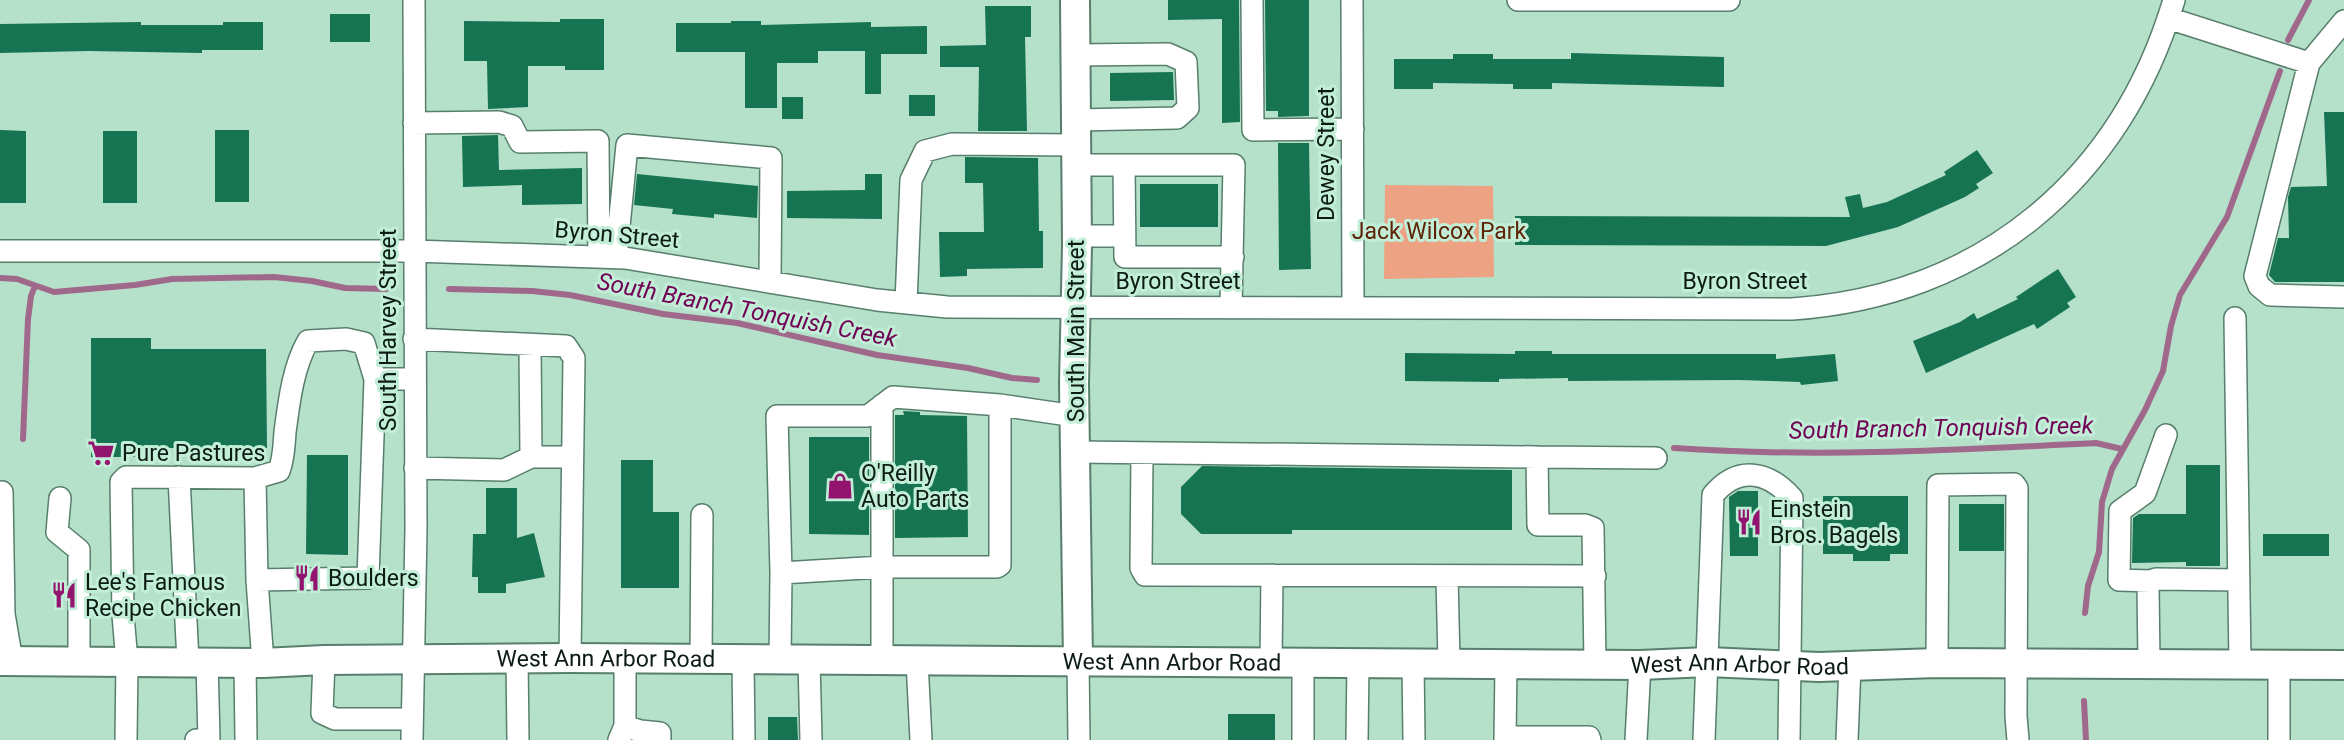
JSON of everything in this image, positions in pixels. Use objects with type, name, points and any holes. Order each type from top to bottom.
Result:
[{"type":"main road","name":"South Main Street","points":[[1075,0],[1078,661]]},
{"type":"main road","name":"West Ann Arbor Road","points":[[6,661],[254,663],[570,658],[1595,665],[1708,662],[1790,666],[1937,663],[2344,665]]},
{"type":"street","name":"South Harvey Street","points":[[412,730],[415,468],[414,0]]},
{"type":"street","points":[[1252,0],[1253,130],[1353,129]]},
{"type":"street","name":"Dewey Street","points":[[1352,0],[1353,308]]},
{"type":"street","points":[[1518,0],[1728,0]]},
{"type":"street","points":[[2171,9],[2309,63]]},
{"type":"street","name":"Byron Street","points":[[0,251],[414,251],[608,257],[947,307],[1792,309],[1851,303],[1916,286],[1961,266],[2003,241],[2042,211],[2079,176],[2125,111],[2162,39],[2171,9]]},
{"type":"street","points":[[2344,21],[2309,63],[2255,276],[2259,286],[2270,295],[2344,297]]},
{"type":"street","points":[[906,303],[911,180],[925,151],[951,144],[1076,143],[1177,118],[1188,108],[1186,62],[1168,54],[1075,55]]},
{"type":"street","points":[[414,123],[499,122],[512,126],[520,142],[598,141],[608,257]]},
{"type":"street","points":[[1076,143],[1124,165],[1234,165],[1231,307]]},
{"type":"street","points":[[608,257],[627,145],[771,158],[770,281]]},
{"type":"street","points":[[1124,165],[1125,257],[1233,257]]},
{"type":"street","points":[[1077,236],[1124,236]]},
{"type":"street","points":[[2235,318],[2240,664]]},
{"type":"street","points":[[126,740],[127,662],[123,615],[121,482],[126,477],[255,478],[279,471],[299,357],[307,341],[346,340],[364,343],[375,379],[368,578],[257,580]]},
{"type":"street","points":[[414,340],[566,346],[574,358],[570,658]]},
{"type":"street","points":[[530,345],[531,457]]},
{"type":"street","points":[[375,379],[414,379]]},
{"type":"street","points":[[780,660],[777,416],[869,415],[893,397],[1000,405],[1075,416]]},
{"type":"street","points":[[882,405],[882,661]]},
{"type":"street","points":[[781,572],[882,566],[1000,565],[1000,405]]},
{"type":"street","points":[[2166,435],[2145,493],[2120,511],[2119,580],[2239,580]]},
{"type":"street","points":[[1076,452],[1656,458]]},
{"type":"street","points":[[1142,453],[1142,572],[1145,575],[1595,576]]},
{"type":"street","points":[[415,468],[504,470],[531,457],[572,457]]},
{"type":"street","points":[[1537,457],[1538,524],[1585,525],[1593,528],[1595,665]]},
{"type":"street","points":[[1704,740],[1713,495],[1723,483],[1746,474],[1766,477],[1792,498],[1789,740]]},
{"type":"street","points":[[179,477],[197,662],[209,740],[196,740]]},
{"type":"street","points":[[246,740],[254,663],[257,580],[255,478]]},
{"type":"street","points":[[1937,663],[1938,485],[2014,484],[2017,488],[2018,740]]},
{"type":"street","points":[[2,492],[6,661]]},
{"type":"street","points":[[60,498],[57,532],[79,550],[79,660]]},
{"type":"street","points":[[701,660],[702,515]]},
{"type":"street","points":[[1271,662],[1272,575]]},
{"type":"street","points":[[1447,576],[1449,663]]},
{"type":"street","points":[[2149,664],[2150,581]]},
{"type":"street","points":[[517,658],[518,740]]},
{"type":"street","points":[[625,659],[622,733],[660,733],[660,737]]},
{"type":"street","points":[[324,660],[322,713],[335,719],[412,730]]},
{"type":"street","points":[[743,661],[744,740]]},
{"type":"street","points":[[809,661],[811,740]]},
{"type":"street","points":[[917,661],[921,740]]},
{"type":"street","points":[[1078,661],[1079,740]]},
{"type":"street","points":[[1303,662],[1303,740]]},
{"type":"street","points":[[1357,740],[1358,663]]},
{"type":"street","points":[[1413,663],[1413,740]]},
{"type":"street","points":[[1506,664],[1505,738],[1589,737],[1590,740]]},
{"type":"street","points":[[1636,740],[1640,665]]},
{"type":"street","points":[[2279,665],[2279,740]]},
{"type":"street","points":[[1847,740],[1850,666]]},
{"type":"green space","name":"Jack Wilcox Park","points":[[1385,185],[1493,186],[1494,277],[1384,279]]},
{"type":"building","points":[[1168,0],[1239,0],[1240,122],[1222,123],[1222,19],[1168,20]]},
{"type":"building","points":[[1265,0],[1309,0],[1309,116],[1278,117],[1278,111],[1266,111]]},
{"type":"building","points":[[985,6],[1031,6],[1031,37],[1025,37],[1027,131],[978,131],[979,67],[940,67],[940,46],[986,45]]},
{"type":"building","points":[[330,14],[370,14],[370,42],[330,42]]},
{"type":"building","points":[[560,19],[604,19],[604,70],[528,66],[528,107],[488,109],[487,61],[464,61],[464,21],[560,22]]},
{"type":"building","points":[[761,21],[761,25],[871,22],[871,27],[927,26],[927,54],[881,54],[881,94],[865,94],[865,51],[818,51],[818,63],[777,63],[777,108],[745,108],[745,52],[676,52],[676,23]]},
{"type":"building","points":[[141,22],[141,25],[223,25],[223,22],[263,22],[263,50],[202,50],[202,53],[0,53],[0,24]]},
{"type":"building","points":[[1571,53],[1724,57],[1724,87],[1552,83],[1552,89],[1513,89],[1513,84],[1433,83],[1433,89],[1394,89],[1394,59],[1453,59],[1453,54],[1493,54],[1493,59],[1571,59]]},
{"type":"building","points":[[1173,72],[1174,100],[1110,101],[1110,73]]},
{"type":"building","points":[[909,95],[935,95],[935,116],[909,116]]},
{"type":"building","points":[[782,97],[803,97],[803,119],[782,119]]},
{"type":"building","points":[[2324,112],[2344,112],[2344,282],[2275,282],[2269,275],[2278,238],[2289,238],[2288,197],[2291,187],[2327,186]]},
{"type":"building","points":[[0,130],[26,131],[26,203],[0,203]]},
{"type":"building","points":[[215,130],[249,130],[249,202],[215,202]]},
{"type":"building","points":[[103,131],[137,131],[137,203],[103,203]]},
{"type":"building","points":[[498,135],[499,170],[582,168],[582,204],[522,205],[522,185],[463,187],[462,136]]},
{"type":"building","points":[[1278,143],[1309,143],[1311,269],[1279,270]]},
{"type":"building","points":[[1977,150],[1993,173],[1976,184],[1979,188],[1965,197],[1898,227],[1826,246],[1515,245],[1515,216],[1850,217],[1845,197],[1860,194],[1863,208],[1887,202],[1946,175],[1944,172]]},
{"type":"building","points":[[965,157],[1038,158],[1039,231],[1043,231],[1043,268],[967,269],[967,276],[940,277],[939,232],[984,232],[983,183],[965,183]]},
{"type":"building","points":[[637,174],[758,186],[757,218],[672,214],[673,209],[634,205]]},
{"type":"building","points":[[865,174],[882,174],[882,219],[787,218],[787,191],[865,190]]},
{"type":"building","points":[[1140,184],[1218,184],[1218,227],[1140,227]]},
{"type":"building","points":[[2058,269],[2076,297],[2067,303],[2070,307],[2037,329],[2034,324],[1926,373],[1913,341],[1960,322],[1974,313],[1977,319],[2018,299],[2016,297]]},
{"type":"building","points":[[91,338],[151,338],[151,349],[266,349],[267,448],[151,448],[150,457],[91,457]]},
{"type":"building","points":[[1515,351],[1552,351],[1552,354],[1776,354],[1776,359],[1835,354],[1838,381],[1801,385],[1800,382],[1739,380],[1568,381],[1568,378],[1499,379],[1499,382],[1405,381],[1405,353],[1515,354]]},
{"type":"building","points":[[903,411],[920,412],[920,415],[967,416],[968,537],[895,538],[895,415],[904,415]]},
{"type":"building","name":"O'Reilly Auto Parts","points":[[809,437],[869,437],[869,535],[809,534]]},
{"type":"building","points":[[307,455],[348,455],[348,555],[306,554]]},
{"type":"building","points":[[621,460],[653,460],[653,512],[679,512],[679,588],[621,588]]},
{"type":"building","points":[[2186,465],[2220,465],[2220,566],[2186,566],[2186,562],[2132,563],[2133,518],[2139,514],[2186,514]]},
{"type":"building","points":[[1202,466],[1512,470],[1512,530],[1292,530],[1292,534],[1201,534],[1181,514],[1181,487]]},
{"type":"building","points":[[486,488],[517,488],[517,538],[534,533],[545,577],[506,584],[506,593],[478,593],[478,577],[472,577],[473,534],[486,534]]},
{"type":"building","points":[[1738,491],[1758,491],[1758,556],[1730,556],[1729,497]]},
{"type":"building","points":[[1823,496],[1908,496],[1908,554],[1890,554],[1890,561],[1853,561],[1853,554],[1823,554]]},
{"type":"building","points":[[1959,504],[2004,504],[2004,551],[1959,551]]},
{"type":"building","points":[[2263,534],[2329,534],[2329,556],[2263,556]]},
{"type":"building","points":[[1228,714],[1275,714],[1275,740],[1228,740]]},
{"type":"building","points":[[768,717],[797,717],[798,740],[768,740]]},
{"type":"waterway","points":[[2288,40],[2309,0]]},
{"type":"waterway","points":[[2085,613],[2088,586],[2099,552],[2102,502],[2112,469],[2163,371],[2180,295],[2227,217],[2280,71]]},
{"type":"waterway","name":"South Branch Tonquish Creek","points":[[0,278],[17,279],[54,292],[172,279],[274,277],[345,288],[386,289]]},
{"type":"waterway","points":[[23,439],[28,319],[35,286]]},
{"type":"waterway","name":"South Branch Tonquish Creek","points":[[449,289],[532,291],[570,295],[663,314],[737,323],[877,355],[1037,380]]},
{"type":"waterway","name":"South Branch Tonquish Creek","points":[[1674,448],[1832,453],[2096,443],[2122,449]]},
{"type":"waterway","name":"South Branch Tonquish Creek","points":[[2084,701],[2086,740]]},
{"type":"place","name":"Pure Pastures","points":[[101,453]]},
{"type":"place","name":"O'Reilly Auto Parts","points":[[840,486]]},
{"type":"place","name":"Einstein Bros. Bagels","points":[[1749,522]]},
{"type":"place","name":"Boulders","points":[[307,578]]},
{"type":"place","name":"Lee's Famous Recipe Chicken","points":[[64,595]]}]
